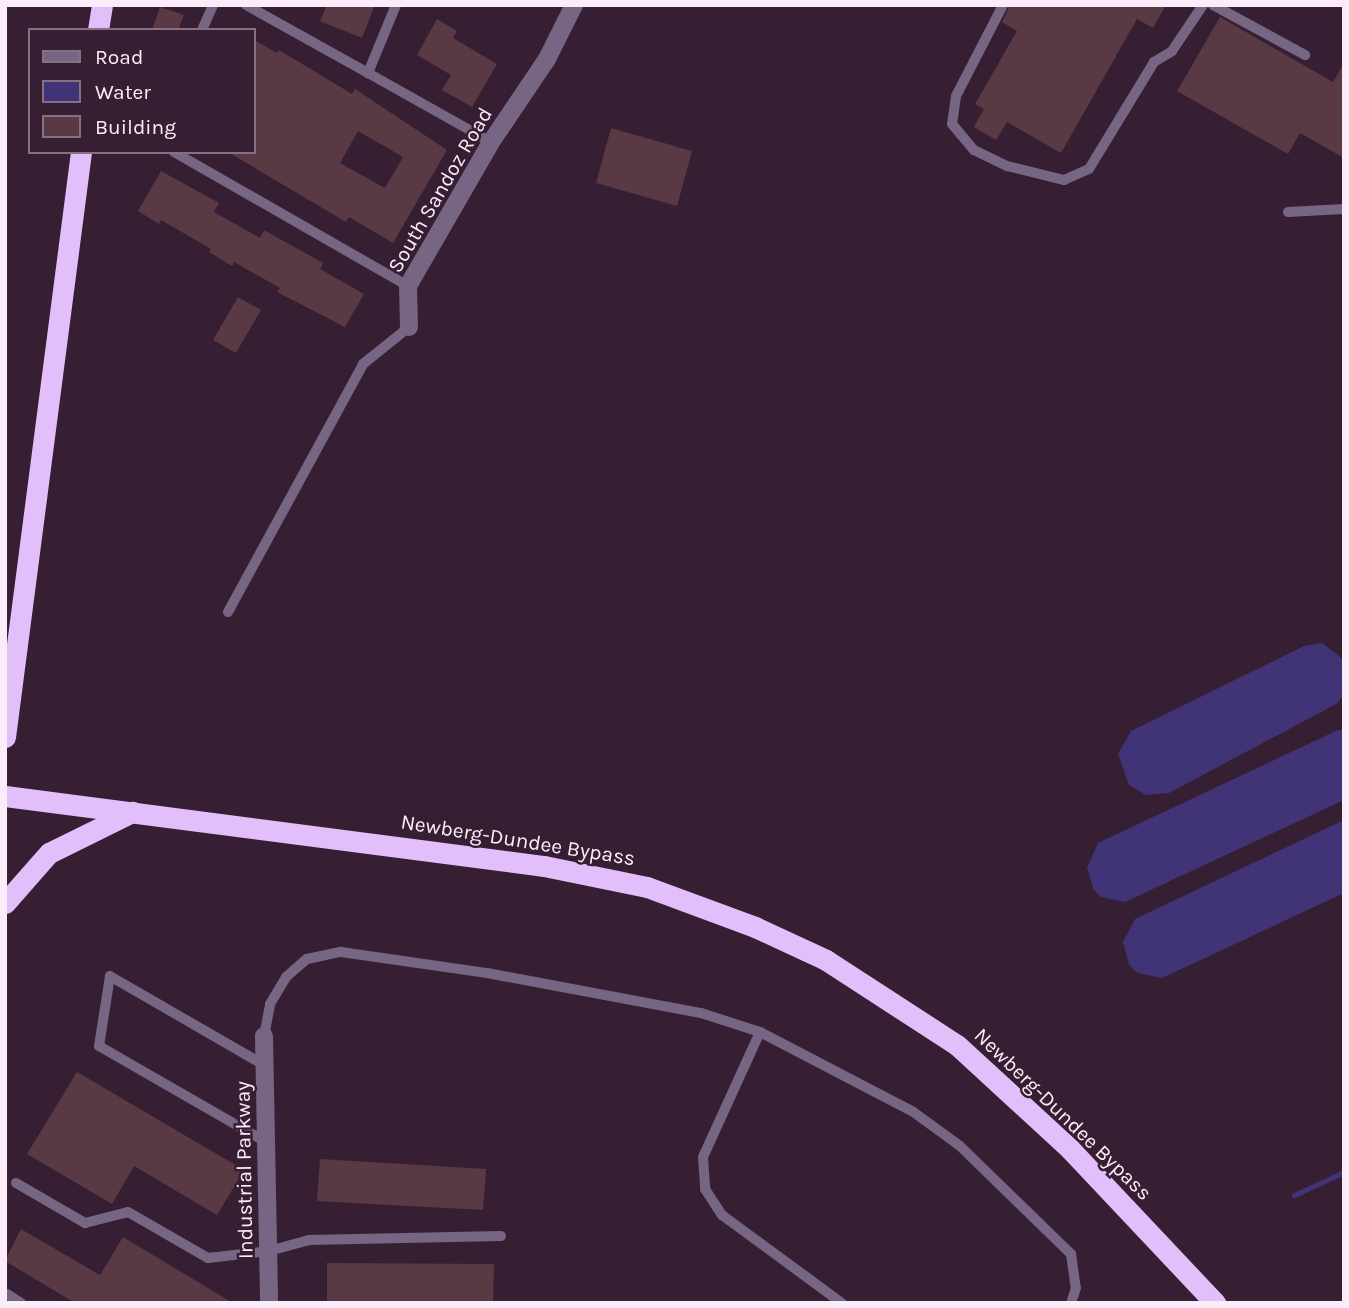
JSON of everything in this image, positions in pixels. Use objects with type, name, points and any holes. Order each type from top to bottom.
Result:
[{"type":"highway","points":[[98,28],[102,5]]},
{"type":"highway","points":[[5,737],[81,154]]},
{"type":"highway","name":"Newberg-Dundee Bypass","points":[[5,796],[544,866],[647,887],[755,927],[827,960],[957,1045],[1070,1149],[1215,1303]]},
{"type":"highway","points":[[5,903],[49,853],[133,812]]},
{"type":"street","name":"South Sandoz Road","points":[[408,327],[408,286],[491,142],[547,59],[574,5]]},
{"type":"street","name":"Industrial Parkway","points":[[264,1036],[270,1303]]},
{"type":"lane","points":[[203,28],[214,5]]},
{"type":"lane","points":[[246,5],[491,142]]},
{"type":"lane","points":[[368,73],[396,5]]},
{"type":"lane","points":[[1003,5],[956,96],[952,124],[974,150],[1007,166],[1063,180],[1089,169],[1154,62],[1172,51],[1203,5]]},
{"type":"lane","points":[[1213,5],[1306,55]]},
{"type":"lane","points":[[177,154],[408,286]]},
{"type":"lane","points":[[1288,212],[1344,209]]},
{"type":"lane","name":"South Sandoz Road","points":[[228,612],[363,364],[408,327]]},
{"type":"lane","points":[[264,1036],[270,1004],[286,977],[307,959],[341,952],[514,978],[701,1013],[760,1032],[912,1111],[960,1146],[1071,1254],[1076,1288],[1071,1303]]},
{"type":"lane","points":[[265,1065],[110,976],[99,1046],[267,1142]]},
{"type":"lane","points":[[760,1032],[703,1157],[705,1189],[722,1214],[842,1303]]},
{"type":"lane","points":[[16,1183],[85,1223],[128,1212],[208,1258],[269,1251],[309,1240],[501,1236]]},
{"type":"lane","points":[[7,1294],[22,1303]]},
{"type":"water","points":[[1322,643],[1344,660],[1344,695],[1336,704],[1169,793],[1146,795],[1129,785],[1118,754],[1131,731],[1304,646]]},
{"type":"water","points":[[1338,730],[1344,730],[1344,800],[1125,902],[1101,897],[1094,890],[1087,868],[1098,843]]},
{"type":"water","points":[[1344,820],[1344,893],[1162,978],[1138,973],[1129,965],[1123,942],[1135,919]]},
{"type":"building","points":[[327,5],[375,5],[362,38],[320,21]]},
{"type":"building","points":[[1010,5],[1166,5],[1153,28],[1137,19],[1061,153],[1007,122],[996,140],[974,127],[984,109],[975,104],[1017,31],[1002,22]]},
{"type":"building","points":[[160,7],[184,15],[179,28],[153,28]]},
{"type":"building","points":[[1220,17],[1333,82],[1344,63],[1344,158],[1300,133],[1288,154],[1177,91]]},
{"type":"building","points":[[437,19],[457,31],[453,38],[497,64],[472,107],[442,90],[451,75],[417,55]]},
{"type":"building","points":[[256,41],[277,53],[279,50],[352,94],[355,89],[447,150],[393,243],[349,217],[346,222],[231,154],[256,154]],"holes":[[[358,131],[403,157],[385,188],[340,163]]]},
{"type":"building","points":[[611,128],[692,151],[677,206],[596,183]]},
{"type":"building","points":[[161,171],[219,203],[214,212],[260,238],[264,230],[323,263],[320,269],[364,294],[345,327],[277,292],[280,288],[234,262],[232,266],[209,252],[211,249],[161,220],[159,224],[138,211]]},
{"type":"building","points":[[238,297],[261,310],[236,353],[213,340]]},
{"type":"building","points":[[77,1072],[244,1170],[217,1215],[134,1166],[112,1204],[27,1154]]},
{"type":"building","points":[[320,1159],[486,1169],[483,1210],[317,1201]]},
{"type":"building","points":[[21,1229],[100,1275],[123,1237],[233,1303],[75,1303],[5,1261]]},
{"type":"building","points":[[327,1263],[494,1264],[493,1303],[327,1303]]},
{"type":"waterway","points":[[1294,1195],[1344,1172]]}]
